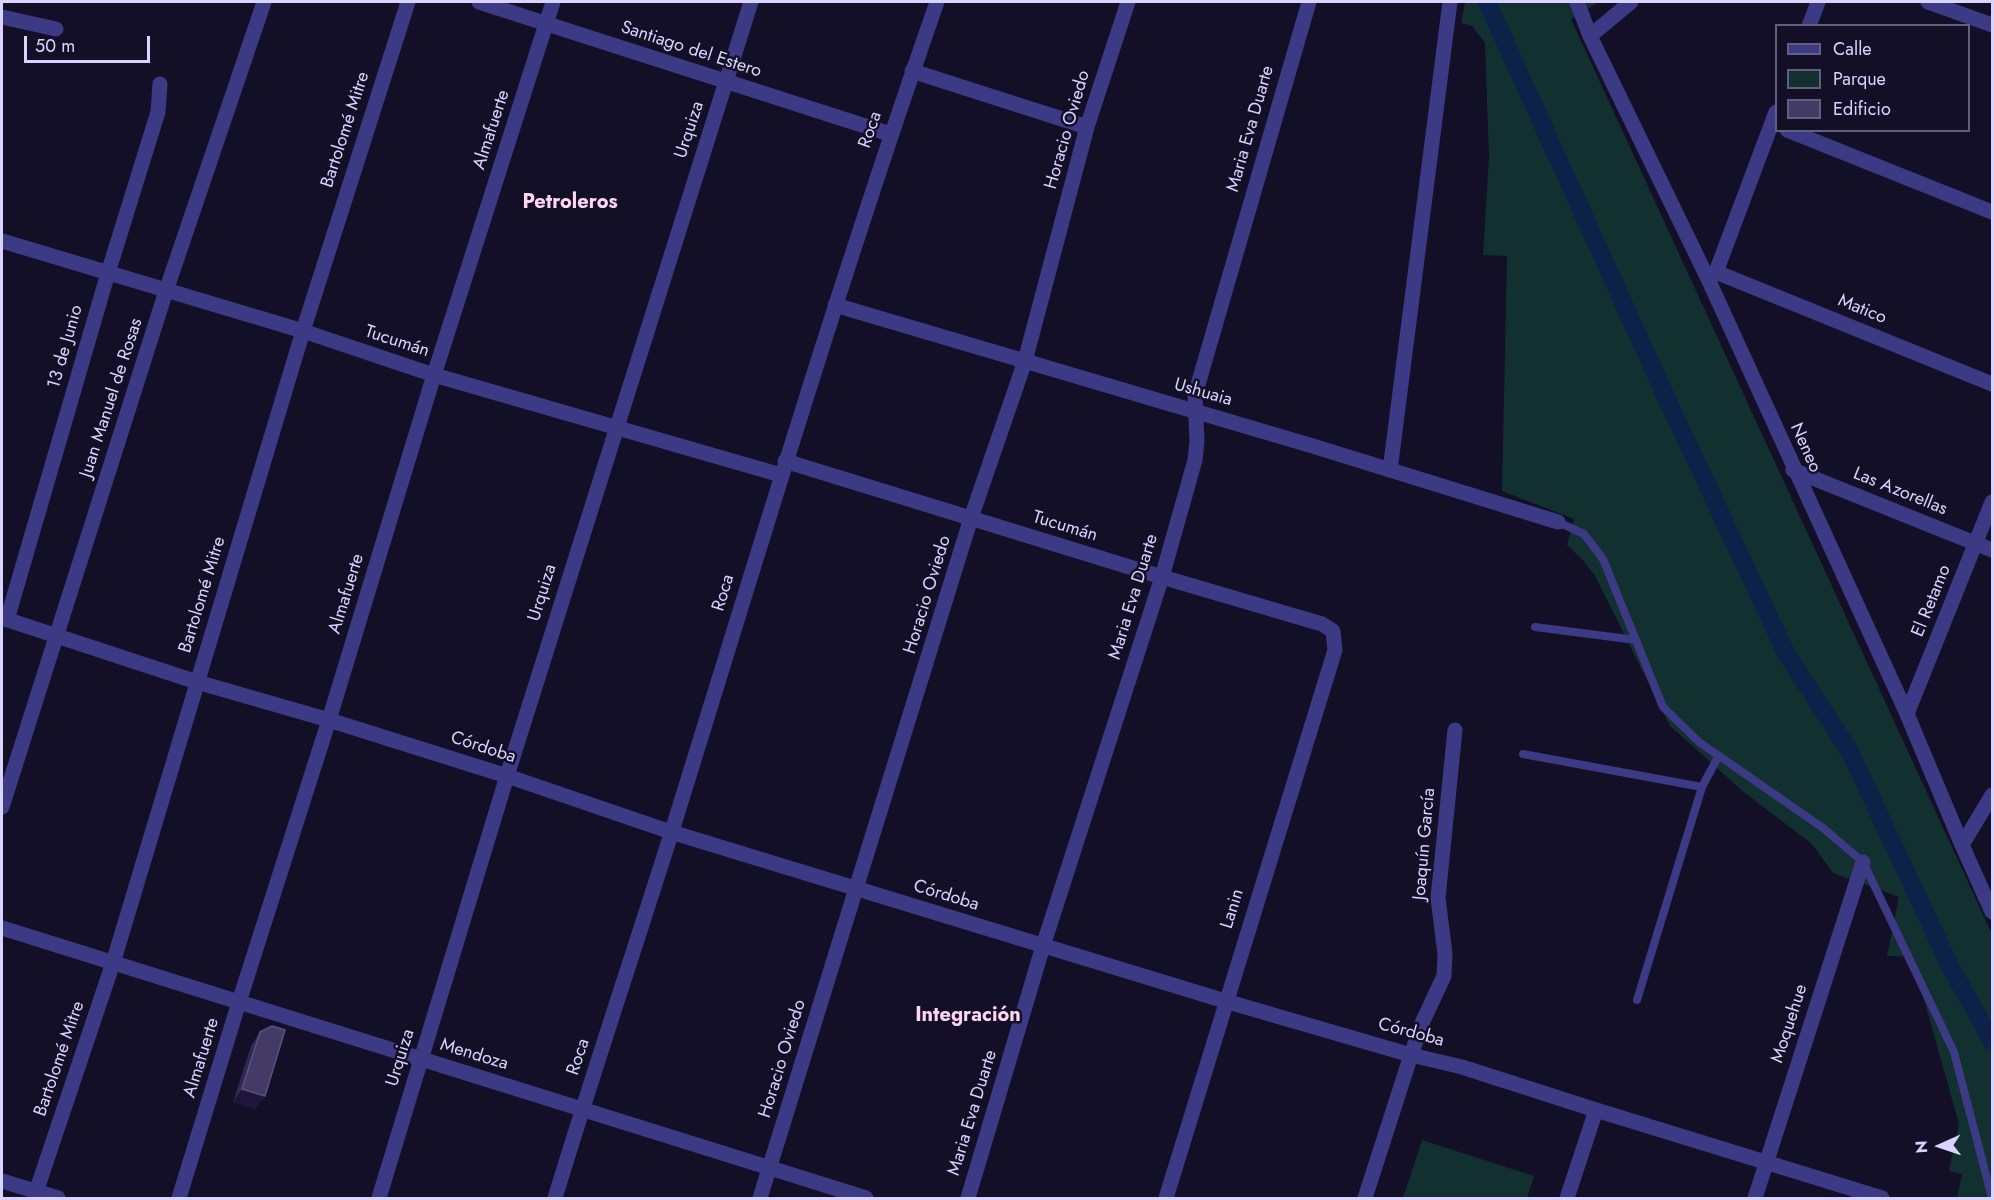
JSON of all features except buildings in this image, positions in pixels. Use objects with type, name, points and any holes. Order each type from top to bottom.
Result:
[{"type":"street","name":"Juan Manuel de Rosas","points":[[2,807],[166,291],[264,2]]},
{"type":"street","name":"Bartolomé Mitre","points":[[35,1195],[113,963],[303,332],[408,2]]},
{"type":"street","name":"Santiago del Estero","points":[[479,2],[890,134]]},
{"type":"street","name":"Almafuerte","points":[[179,1198],[329,720],[434,375],[553,2]]},
{"type":"street","name":"Urquiza","points":[[379,1198],[507,776],[751,2]]},
{"type":"street","name":"Roca","points":[[555,1198],[783,468],[890,134],[936,2]]},
{"type":"street","name":"Horacio Oviedo","points":[[760,1198],[971,518],[1025,361],[1087,127],[1128,2]]},
{"type":"street","name":"Maria Eva Duarte","points":[[968,1198],[1043,946],[1162,577],[1196,460],[1195,395],[1309,2]]},
{"type":"street","points":[[1390,470],[1450,2]]},
{"type":"street","name":"Neneo","points":[[1577,2],[1590,36],[1712,277],[1793,470],[1907,714],[1992,912]]},
{"type":"street","points":[[1590,36],[1631,2]]},
{"type":"street","points":[[1810,24],[1818,2]]},
{"type":"street","points":[[1928,2],[1992,25]]},
{"type":"street","points":[[2,16],[56,29]]},
{"type":"street","points":[[912,71],[1087,127]]},
{"type":"street","name":"13 de Junio","points":[[4,619],[158,112],[160,84]]},
{"type":"street","points":[[1712,277],[1775,121]]},
{"type":"street","points":[[1792,132],[1992,212]]},
{"type":"street","name":"Tucumán","points":[[2,241],[303,332],[434,375],[616,427],[971,518],[1322,624],[1333,631]]},
{"type":"street","name":"Matico","points":[[1712,277],[1992,384]]},
{"type":"street","name":"Ushuaia","points":[[835,305],[1558,522]]},
{"type":"street","name":"Las Azorellas","points":[[1793,470],[1992,550]]},
{"type":"street","name":"El Retamo","points":[[1907,714],[1992,502]]},
{"type":"street","name":"Córdoba","points":[[4,619],[197,682],[329,720],[507,776],[671,832],[1225,1001],[1411,1055],[1462,1067],[1766,1164],[1882,1198]]},
{"type":"street","name":"Lanin","points":[[1166,1198],[1335,650],[1333,631]]},
{"type":"street","name":"Joaquín García","points":[[1365,1198],[1422,1023],[1444,976],[1445,954],[1438,898],[1455,730]]},
{"type":"street","points":[[1962,845],[1992,795]]},
{"type":"street","name":"Moquehue","points":[[1755,1198],[1863,862]]},
{"type":"street","name":"Mendoza","points":[[2,928],[866,1198]]},
{"type":"street","points":[[1568,1198],[1596,1110]]},
{"type":"street","points":[[2,1181],[35,1195],[58,1198]]},
{"type":"lane","points":[[1558,522],[1584,534],[1603,559],[1663,707],[1718,757],[1823,828],[1863,862],[1954,1052],[1992,1198]]},
{"type":"lane","points":[[1534,627],[1636,640]]},
{"type":"lane","points":[[1523,753],[1702,787]]},
{"type":"lane","points":[[1637,1000],[1702,787],[1718,757]]},
{"type":"green space","points":[[1465,2],[1599,2],[1571,19],[1992,934],[1992,1198],[1957,1198],[1962,1174],[1949,1171],[1959,1124],[1912,957],[1887,956],[1899,897],[1833,873],[1812,844],[1745,793],[1670,726],[1595,576],[1583,560],[1567,545],[1574,519],[1502,491],[1507,256],[1483,255],[1489,157],[1485,43],[1472,26],[1461,23]]},
{"type":"green space","points":[[1422,1140],[1534,1176],[1527,1198],[1403,1198]]},
{"type":"waterway","points":[[1487,2],[1666,397],[1786,653],[1850,752],[1951,968],[1992,1041]]},
{"type":"district","name":"Petroleros","points":[[570,203]]},
{"type":"district","name":"Integración","points":[[968,1016]]}]
